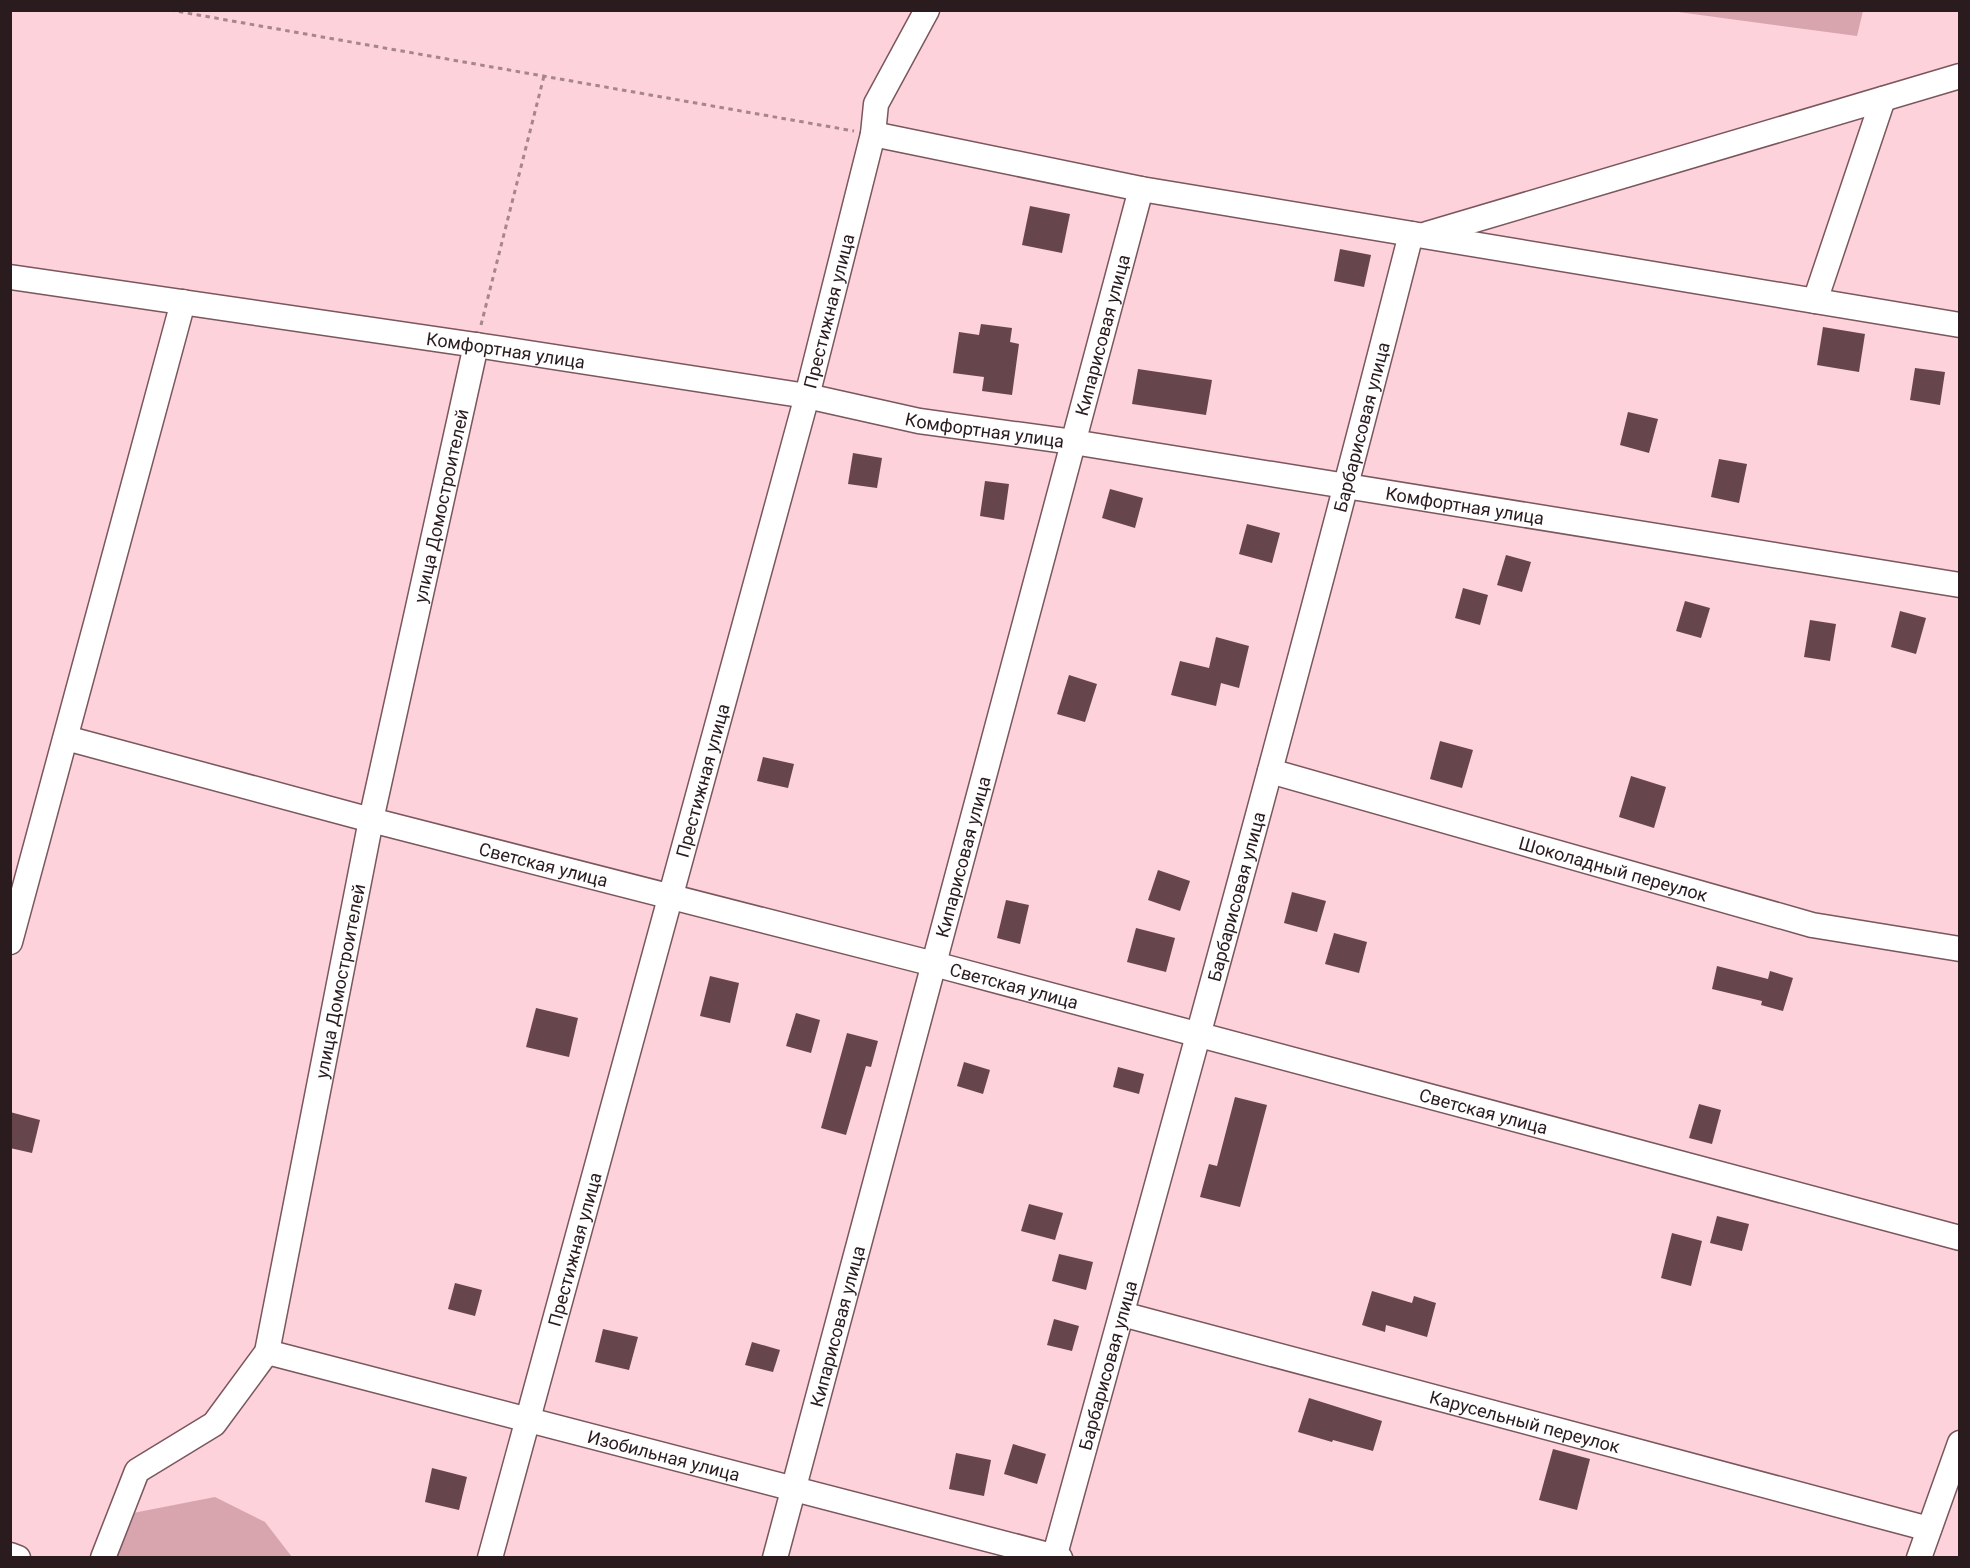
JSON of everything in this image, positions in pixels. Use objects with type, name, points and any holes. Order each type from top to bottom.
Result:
[{"type":"street","name":"Престижная улица","points":[[490,1557],[807,396],[873,134],[876,104],[927,10]]},
{"type":"street","points":[[1416,235],[1959,76]]},
{"type":"street","points":[[1815,301],[1883,99]]},
{"type":"street","points":[[873,134],[1141,189],[1959,325]]},
{"type":"street","name":"Кипарисовая улица","points":[[775,1557],[1141,189]]},
{"type":"street","name":"Барбарисовая улица","points":[[1056,1557],[1416,235]]},
{"type":"street","name":"Комфортная улица","points":[[10,277],[807,396],[919,421],[1074,442],[1959,585]]},
{"type":"street","points":[[10,942],[183,302]]},
{"type":"street","name":"улица Домостроителей","points":[[103,1557],[136,1471],[214,1424],[267,1352],[370,820],[476,345]]},
{"type":"street","name":"Светская улица","points":[[66,738],[370,820],[934,964],[1959,1238]]},
{"type":"street","name":"Шоколадный переулок","points":[[1270,771],[1812,925],[1959,949]]},
{"type":"street","name":"Карусельный переулок","points":[[1122,1314],[1929,1529]]},
{"type":"street","name":"Изобильная улица","points":[[267,1352],[794,1487],[1056,1557]]},
{"type":"street","points":[[1919,1557],[1959,1443]]},
{"type":"street","points":[[10,1555],[18,1557]]},
{"type":"path","points":[[170,10],[873,134]]},
{"type":"path","points":[[476,345],[544,76]]},
{"type":"shaded area","points":[[1863,10],[1857,36],[1671,11]]},
{"type":"shaded area","points":[[215,1497],[265,1522],[292,1557],[111,1558],[128,1514]]},
{"type":"building","points":[[1030,206],[1070,214],[1062,253],[1022,245]]},
{"type":"building","points":[[1340,249],[1371,255],[1364,287],[1334,281]]},
{"type":"building","points":[[981,324],[1012,328],[1010,342],[1019,344],[1012,395],[982,391],[984,377],[953,373],[959,332],[979,335]]},
{"type":"building","points":[[1823,327],[1865,334],[1859,372],[1817,365]]},
{"type":"building","points":[[1915,368],[1945,372],[1940,405],[1910,400]]},
{"type":"building","points":[[1138,369],[1212,380],[1206,415],[1132,404]]},
{"type":"building","points":[[1628,412],[1658,419],[1649,453],[1620,445]]},
{"type":"building","points":[[853,453],[882,458],[877,488],[848,484]]},
{"type":"building","points":[[1719,459],[1747,464],[1739,503],[1711,497]]},
{"type":"building","points":[[985,481],[1009,484],[1004,520],[980,516]]},
{"type":"building","points":[[1110,489],[1143,498],[1135,528],[1102,518]]},
{"type":"building","points":[[1247,524],[1280,533],[1272,563],[1239,554]]},
{"type":"building","points":[[1506,555],[1531,562],[1522,592],[1497,585]]},
{"type":"building","points":[[1463,588],[1488,595],[1480,625],[1455,618]]},
{"type":"building","points":[[1685,601],[1710,608],[1701,638],[1676,631]]},
{"type":"building","points":[[1900,611],[1926,618],[1916,654],[1891,647]]},
{"type":"building","points":[[1810,620],[1836,624],[1830,661],[1804,657]]},
{"type":"building","points":[[1216,637],[1249,646],[1239,688],[1221,683],[1216,706],[1171,695],[1180,661],[1209,668]]},
{"type":"building","points":[[1069,675],[1097,684],[1085,722],[1057,714]]},
{"type":"building","points":[[1440,741],[1473,750],[1462,788],[1430,779]]},
{"type":"building","points":[[763,757],[794,764],[788,788],[757,781]]},
{"type":"building","points":[[1631,776],[1666,787],[1654,828],[1619,817]]},
{"type":"building","points":[[1158,870],[1190,881],[1180,911],[1148,900]]},
{"type":"building","points":[[1292,892],[1326,901],[1317,932],[1284,923]]},
{"type":"building","points":[[1006,900],[1029,905],[1020,944],[997,938]]},
{"type":"building","points":[[1136,928],[1175,938],[1166,972],[1127,962]]},
{"type":"building","points":[[1334,933],[1367,942],[1359,973],[1325,964]]},
{"type":"building","points":[[1717,966],[1768,979],[1770,971],[1793,978],[1783,1011],[1761,1005],[1762,1001],[1712,989]]},
{"type":"building","points":[[710,976],[739,983],[730,1023],[700,1016]]},
{"type":"building","points":[[536,1008],[578,1018],[569,1057],[526,1047]]},
{"type":"building","points":[[796,1013],[820,1020],[811,1053],[786,1046]]},
{"type":"building","points":[[847,1033],[878,1041],[871,1067],[866,1066],[846,1135],[821,1128]]},
{"type":"building","points":[[964,1062],[990,1070],[983,1094],[957,1086]]},
{"type":"building","points":[[1118,1067],[1144,1074],[1139,1094],[1113,1087]]},
{"type":"building","points":[[1235,1097],[1267,1105],[1240,1207],[1200,1197],[1209,1164],[1217,1166]]},
{"type":"building","points":[[1699,1104],[1721,1110],[1712,1144],[1689,1138]]},
{"type":"building","points":[[10,1112],[40,1120],[32,1153],[10,1148]]},
{"type":"building","points":[[1029,1204],[1063,1213],[1055,1240],[1021,1231]]},
{"type":"building","points":[[1717,1216],[1749,1224],[1742,1251],[1710,1243]]},
{"type":"building","points":[[1672,1233],[1702,1241],[1691,1286],[1661,1278]]},
{"type":"building","points":[[1059,1254],[1093,1262],[1086,1290],[1052,1281]]},
{"type":"building","points":[[455,1283],[482,1290],[475,1316],[448,1309]]},
{"type":"building","points":[[1372,1291],[1412,1303],[1414,1296],[1436,1303],[1427,1337],[1386,1325],[1385,1332],[1362,1325]]},
{"type":"building","points":[[1054,1319],[1079,1326],[1072,1351],[1047,1345]]},
{"type":"building","points":[[603,1329],[638,1337],[629,1370],[595,1362]]},
{"type":"building","points":[[752,1342],[780,1350],[773,1372],[745,1365]]},
{"type":"building","points":[[1309,1398],[1382,1421],[1373,1451],[1298,1432]]},
{"type":"building","points":[[1013,1444],[1046,1454],[1037,1484],[1004,1474]]},
{"type":"building","points":[[1553,1449],[1590,1459],[1577,1510],[1539,1500]]},
{"type":"building","points":[[956,1453],[991,1460],[984,1496],[949,1489]]},
{"type":"building","points":[[432,1468],[467,1477],[459,1510],[425,1502]]}]
